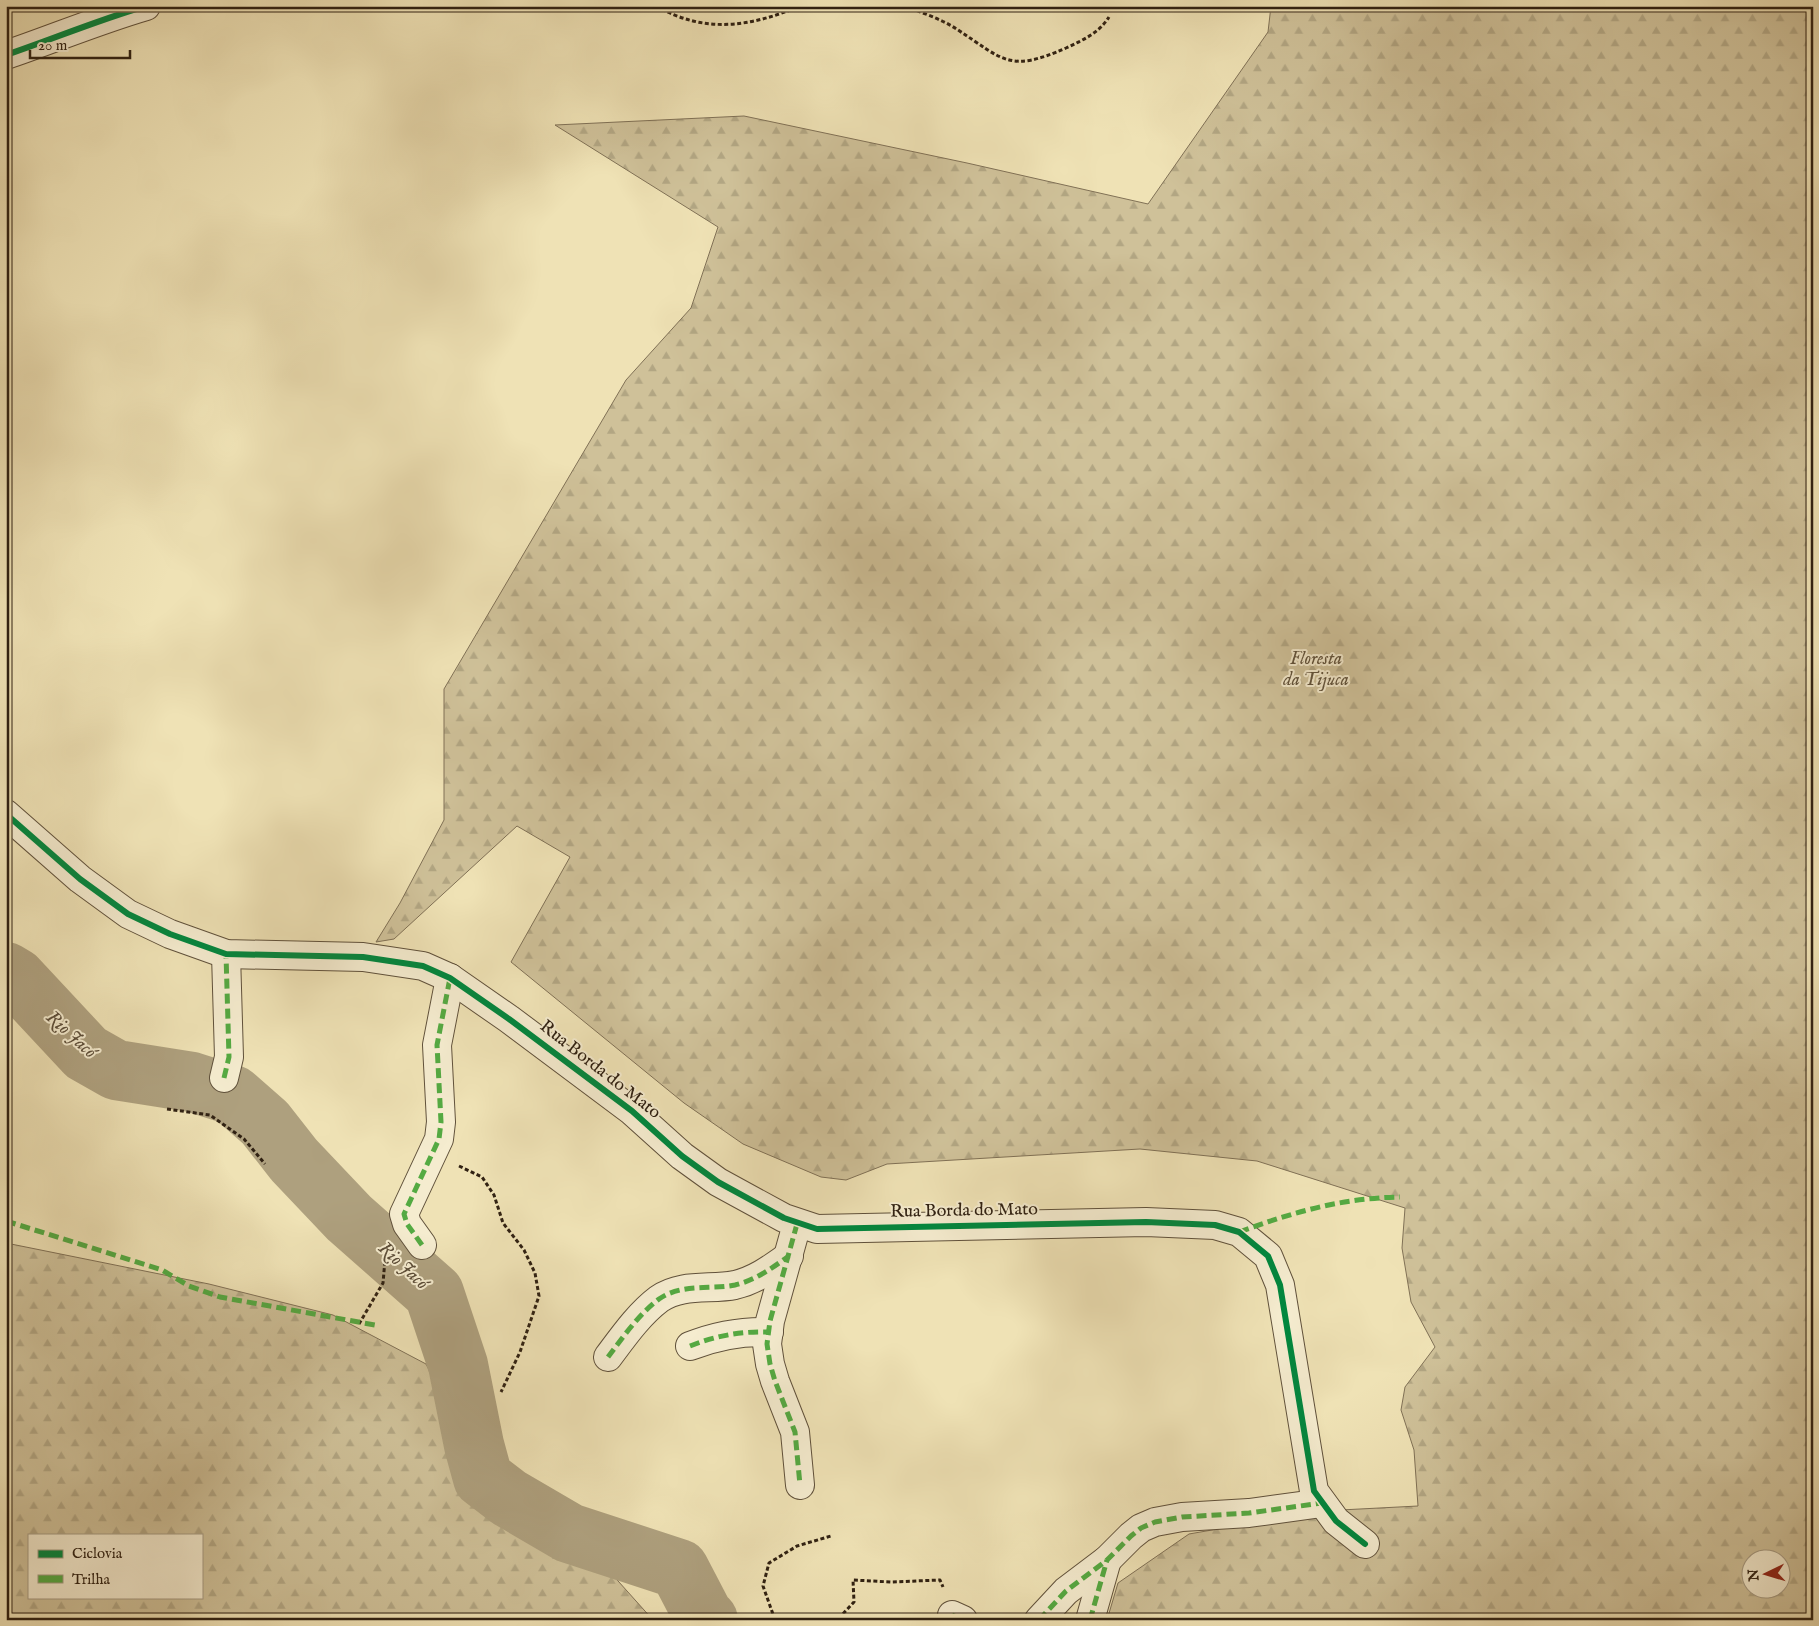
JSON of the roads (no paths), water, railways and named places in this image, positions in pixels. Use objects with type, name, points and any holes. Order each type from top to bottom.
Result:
[{"type":"street","points":[[6,55],[61,37],[105,18],[146,6]]},
{"type":"street","name":"Rua Borda do Mato","points":[[6,814],[80,880],[128,914],[170,934],[226,954],[363,957],[423,966],[450,978],[632,1110],[682,1156],[711,1177],[750,1201],[797,1224],[817,1229],[1146,1222],[1215,1225],[1239,1232],[1268,1256],[1280,1285],[1314,1491],[1322,1503]]},
{"type":"street","points":[[224,1078],[229,1057],[226,954]]},
{"type":"street","points":[[422,1245],[407,1224],[404,1214],[439,1139],[441,1122],[437,1045],[450,978]]},
{"type":"street","points":[[797,1224],[769,1332],[770,1364],[795,1432],[800,1486]]},
{"type":"street","points":[[608,1357],[633,1324],[660,1299],[681,1289],[735,1285],[760,1276],[789,1256]]},
{"type":"street","points":[[690,1346],[726,1335],[769,1332]]},
{"type":"street","points":[[1039,1620],[1066,1591],[1107,1560],[1141,1528],[1155,1522],[1190,1516],[1259,1512],[1322,1503],[1336,1521],[1365,1544]]},
{"type":"street","points":[[1090,1620],[1107,1560]]},
{"type":"waterway","name":"Rio Jacó","points":[[6,972],[16,978],[86,1053],[116,1070],[192,1082],[233,1095],[265,1123],[294,1160],[349,1218],[434,1293],[458,1365],[474,1445],[483,1478],[509,1498],[569,1533],[679,1569],[703,1615],[708,1620]]},
{"type":"park label","name":"Floresta da Tijuca","points":[[1316,670]]}]
